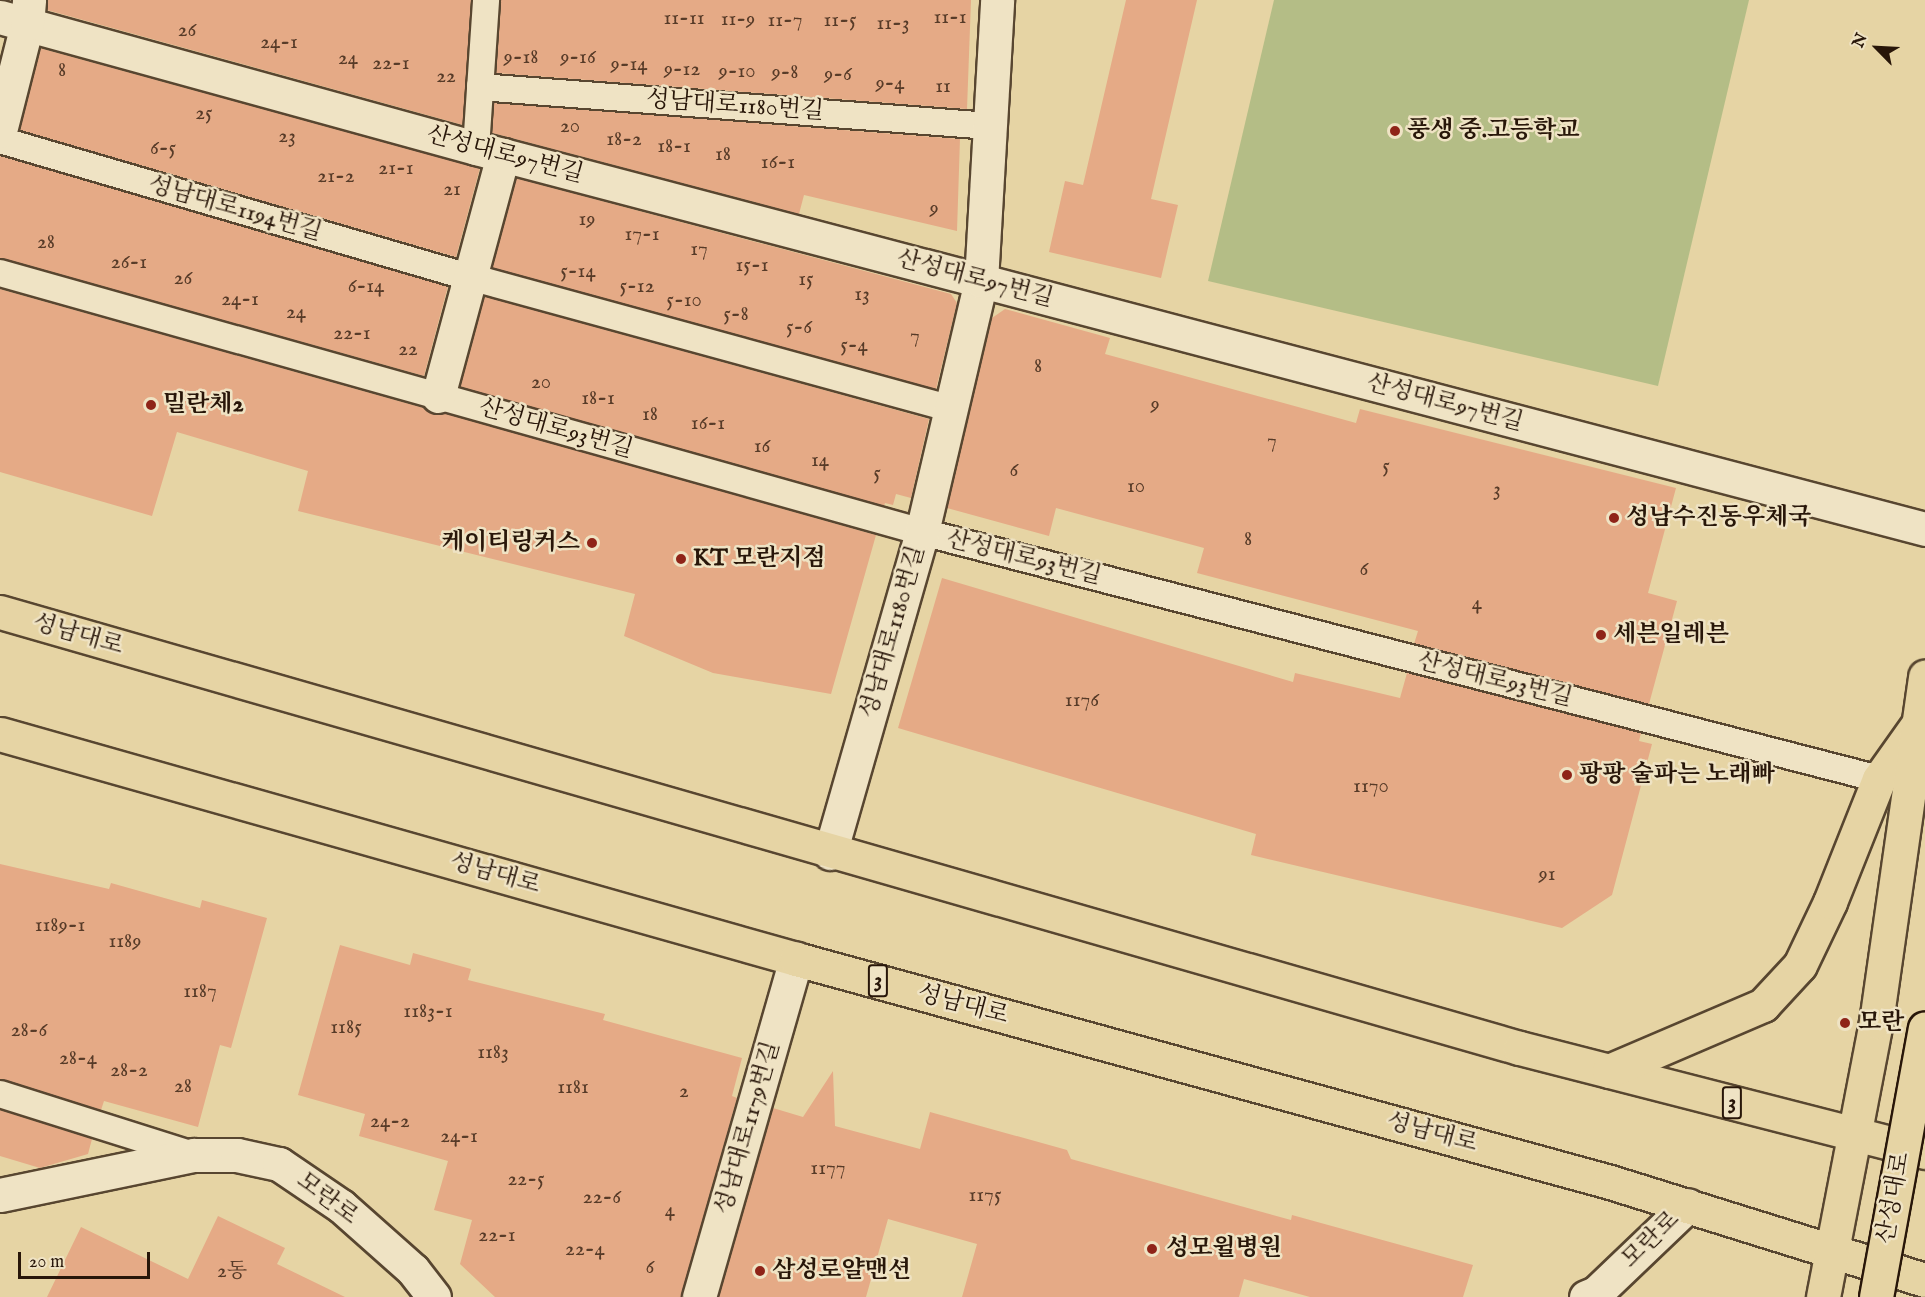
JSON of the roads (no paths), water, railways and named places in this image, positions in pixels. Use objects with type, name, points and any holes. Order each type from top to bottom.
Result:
[{"type":"main road","name":"성남대로","points":[[0,612],[830,853],[1609,1071],[1925,1152]]},
{"type":"main road","points":[[1823,1297],[1876,1022],[1925,676]]},
{"type":"main road","points":[[1609,1071],[1763,1005],[1800,965],[1830,902],[1879,779],[1919,723]]},
{"type":"main road","name":"성남대로","points":[[0,734],[796,959],[1688,1205],[1925,1280]]},
{"type":"main road","name":"산성대로","points":[[1876,1297],[1925,1028]]},
{"type":"street","name":"성남대로1180번길","points":[[830,853],[922,532],[981,281],[997,0]]},
{"type":"street","points":[[0,131],[18,14]]},
{"type":"street","name":"산성대로97번길","points":[[18,14],[490,152],[1925,529]]},
{"type":"street","points":[[438,396],[470,277],[490,152]]},
{"type":"street","name":"성남대로1179번길","points":[[699,1297],[796,959]]},
{"type":"street","name":"모란로","points":[[0,1195],[194,1155],[237,1155],[279,1164],[340,1206],[413,1270],[434,1297]]},
{"type":"street","name":"모란로","points":[[1586,1297],[1596,1293],[1688,1205]]},
{"type":"lane","points":[[486,0],[480,87],[490,152]]},
{"type":"lane","name":"성남대로1180번길","points":[[480,87],[990,126]]},
{"type":"lane","name":"성남대로1194번길","points":[[0,140],[470,277]]},
{"type":"lane","name":"산성대로93번길","points":[[0,273],[922,532],[1879,779]]},
{"type":"lane","points":[[470,277],[951,409]]},
{"type":"lane","name":"모란로","points":[[0,1094],[194,1155]]},
{"type":"place","name":"풍생 중.고등학교","points":[[1395,131]]},
{"type":"place","name":"밀란체2","points":[[151,405]]},
{"type":"place","name":"성남수진동우체국","points":[[1614,518]]},
{"type":"place","name":"케이티링커스","points":[[592,543]]},
{"type":"place","name":"KT 모란지점","points":[[681,559]]},
{"type":"place","name":"세븐일레븐","points":[[1601,635]]},
{"type":"place","name":"팡팡 술파는 노래빠","points":[[1567,775]]},
{"type":"place","name":"모란","points":[[1845,1023]]},
{"type":"place","name":"성모윌병원","points":[[1152,1249]]},
{"type":"place","name":"삼성로얄맨션","points":[[760,1271]]}]
